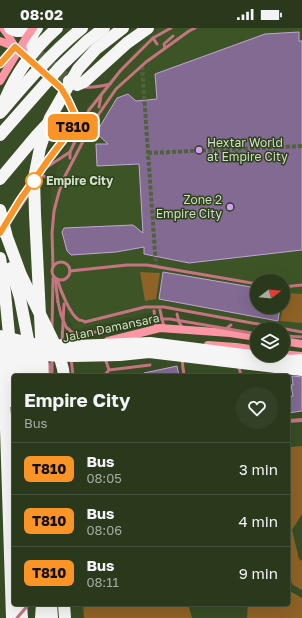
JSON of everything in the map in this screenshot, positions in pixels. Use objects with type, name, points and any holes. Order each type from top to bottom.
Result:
[{"type":"highway","points":[[10,28],[19,31],[32,28]]},
{"type":"highway","points":[[34,51],[31,45],[31,38],[37,28]]},
{"type":"highway","points":[[0,113],[5,97],[26,62],[48,36],[57,28]]},
{"type":"highway","points":[[0,113],[21,88],[82,28]]},
{"type":"highway","points":[[0,135],[61,66],[104,28]]},
{"type":"highway","points":[[43,374],[34,178],[40,148],[50,118],[78,69],[96,49],[123,28]]},
{"type":"highway","points":[[68,84],[84,82],[127,43],[150,33]]},
{"type":"highway","points":[[0,179],[36,136],[63,107],[67,98]]},
{"type":"highway","points":[[0,210],[7,237],[21,275],[58,351],[64,374]]},
{"type":"highway","points":[[0,250],[6,257],[20,298],[35,374]]},
{"type":"highway","points":[[0,258],[4,282],[13,374]]},
{"type":"highway","points":[[0,321],[17,342],[24,374]]},
{"type":"highway","points":[[0,336],[34,344],[75,346],[150,343],[291,360],[300,357]]},
{"type":"highway","points":[[0,346],[36,355],[120,355],[149,352],[302,370]]},
{"type":"highway","points":[[0,354],[5,386],[10,401],[12,420]]},
{"type":"highway","points":[[0,378],[4,402],[12,513]]},
{"type":"highway","points":[[10,401],[12,394]]},
{"type":"highway","points":[[33,606],[33,618]]},
{"type":"highway","points":[[40,618],[42,606]]},
{"type":"highway","points":[[51,606],[52,618]]},
{"type":"highway","points":[[64,606],[65,618]]},
{"type":"street","points":[[3,28],[17,49]]},
{"type":"street","points":[[0,81],[32,28]]},
{"type":"street","points":[[0,41],[17,49],[34,51]]},
{"type":"street","points":[[0,64],[17,49]]},
{"type":"street","points":[[0,233],[20,200],[75,124],[75,115],[61,88],[68,84]]},
{"type":"street","name":"Jalan Damansara","points":[[0,378],[27,359],[68,348],[106,341],[154,329],[183,329],[250,336]]},
{"type":"street","points":[[290,340],[301,341],[300,357],[290,355]]},
{"type":"street","name":"Jalan Damansara","points":[[14,374],[49,364],[103,352],[140,347],[202,345],[250,349]]},
{"type":"street","points":[[0,354],[16,359],[27,359]]},
{"type":"street","points":[[275,374],[276,362]]},
{"type":"street","name":"Jalan Damansara","points":[[0,378],[12,375]]},
{"type":"street","points":[[290,421],[302,420]]},
{"type":"lane","points":[[39,173],[70,152],[81,133],[89,110],[150,33],[171,28]]},
{"type":"lane","points":[[195,28],[146,62],[116,89],[98,114],[65,176],[59,192],[54,211],[52,233],[52,273],[74,315],[79,320],[85,322],[145,307],[164,307],[302,332]]},
{"type":"lane","points":[[150,33],[157,44]]},
{"type":"lane","points":[[166,48],[164,44],[173,36]]},
{"type":"lane","points":[[114,79],[118,82]]},
{"type":"lane","points":[[68,84],[90,88],[110,84]]},
{"type":"lane","points":[[99,107],[102,94]]},
{"type":"lane","points":[[75,115],[81,133]]},
{"type":"lane","points":[[85,118],[86,127]]},
{"type":"lane","points":[[70,152],[70,158]]},
{"type":"lane","points":[[39,173],[57,180]]},
{"type":"lane","points":[[53,267],[57,263],[63,263],[68,266],[70,271],[66,279],[60,280],[55,278]]},
{"type":"lane","points":[[70,271],[127,265],[147,265],[250,283]]},
{"type":"lane","points":[[55,278],[61,315],[66,326],[73,333],[82,334],[96,332],[151,319],[170,319],[250,333]]},
{"type":"lane","points":[[52,346],[55,278]]},
{"type":"lane","points":[[290,286],[302,285]]},
{"type":"lane","points":[[60,374],[64,304]]},
{"type":"lane","points":[[160,310],[163,323],[166,328]]},
{"type":"lane","points":[[154,311],[156,327],[154,329]]},
{"type":"lane","points":[[177,314],[183,329]]},
{"type":"lane","points":[[221,333],[230,325]]},
{"type":"lane","points":[[73,348],[75,343],[96,332]]},
{"type":"lane","points":[[182,345],[184,374]]},
{"type":"lane","points":[[236,347],[236,361],[240,374]]},
{"type":"lane","points":[[103,352],[109,370]]},
{"type":"lane","points":[[51,374],[52,354]]},
{"type":"lane","points":[[70,354],[74,374]]},
{"type":"lane","points":[[49,364],[51,374]]},
{"type":"lane","points":[[106,374],[109,370],[150,365]]},
{"type":"shaded area","name":"Empire City","points":[[158,28],[302,28],[302,333],[290,331],[290,322],[250,323],[191,312],[164,309],[74,330],[58,289],[52,260],[51,188],[61,156],[88,106],[151,32]]},
{"type":"shaded area","points":[[140,272],[160,273],[156,299],[145,301]]},
{"type":"shaded area","points":[[290,293],[302,294],[302,323],[280,321],[282,314],[290,314]]},
{"type":"shaded area","points":[[302,446],[302,514],[292,530],[299,559],[302,561],[302,590],[293,585],[290,579],[290,447]]},
{"type":"shaded area","points":[[290,591],[302,598],[302,618],[247,618],[248,606],[290,606]]},
{"type":"shaded area","points":[[83,606],[189,606],[192,618],[84,618]]},
{"type":"building","name":"Hextar World at Empire City","points":[[299,32],[299,41],[302,41],[302,250],[189,263],[144,254],[144,247],[116,252],[71,255],[67,251],[62,232],[64,228],[133,225],[143,233],[139,164],[97,166],[96,144],[108,144],[96,133],[117,98],[128,94],[136,101],[157,99],[155,74],[265,34]]},
{"type":"building","points":[[163,272],[250,287],[250,314],[279,314],[278,321],[159,299]]},
{"type":"building","points":[[177,366],[179,374],[144,374]]},
{"type":"building","points":[[292,376],[302,377],[302,411],[290,413],[290,397],[293,396],[291,385],[293,385]]},
{"type":"tunnel","points":[[34,51],[69,81]]},
{"type":"tunnel","points":[[20,52],[54,82]]},
{"type":"tunnel","points":[[142,66],[156,266]]},
{"type":"tunnel","points":[[236,139],[237,158]]},
{"type":"tunnel","points":[[148,153],[302,146]]},
{"type":"bus line","name":"T810","points":[[0,64],[15,47],[61,88],[75,115],[75,124],[20,200],[0,233]]},
{"type":"place","name":"Hextar World at Empire City","points":[[199,150]]},
{"type":"place","name":"Empire City","points":[[34,181]]},
{"type":"place","name":"Zone 2 Empire City","points":[[230,207]]}]
